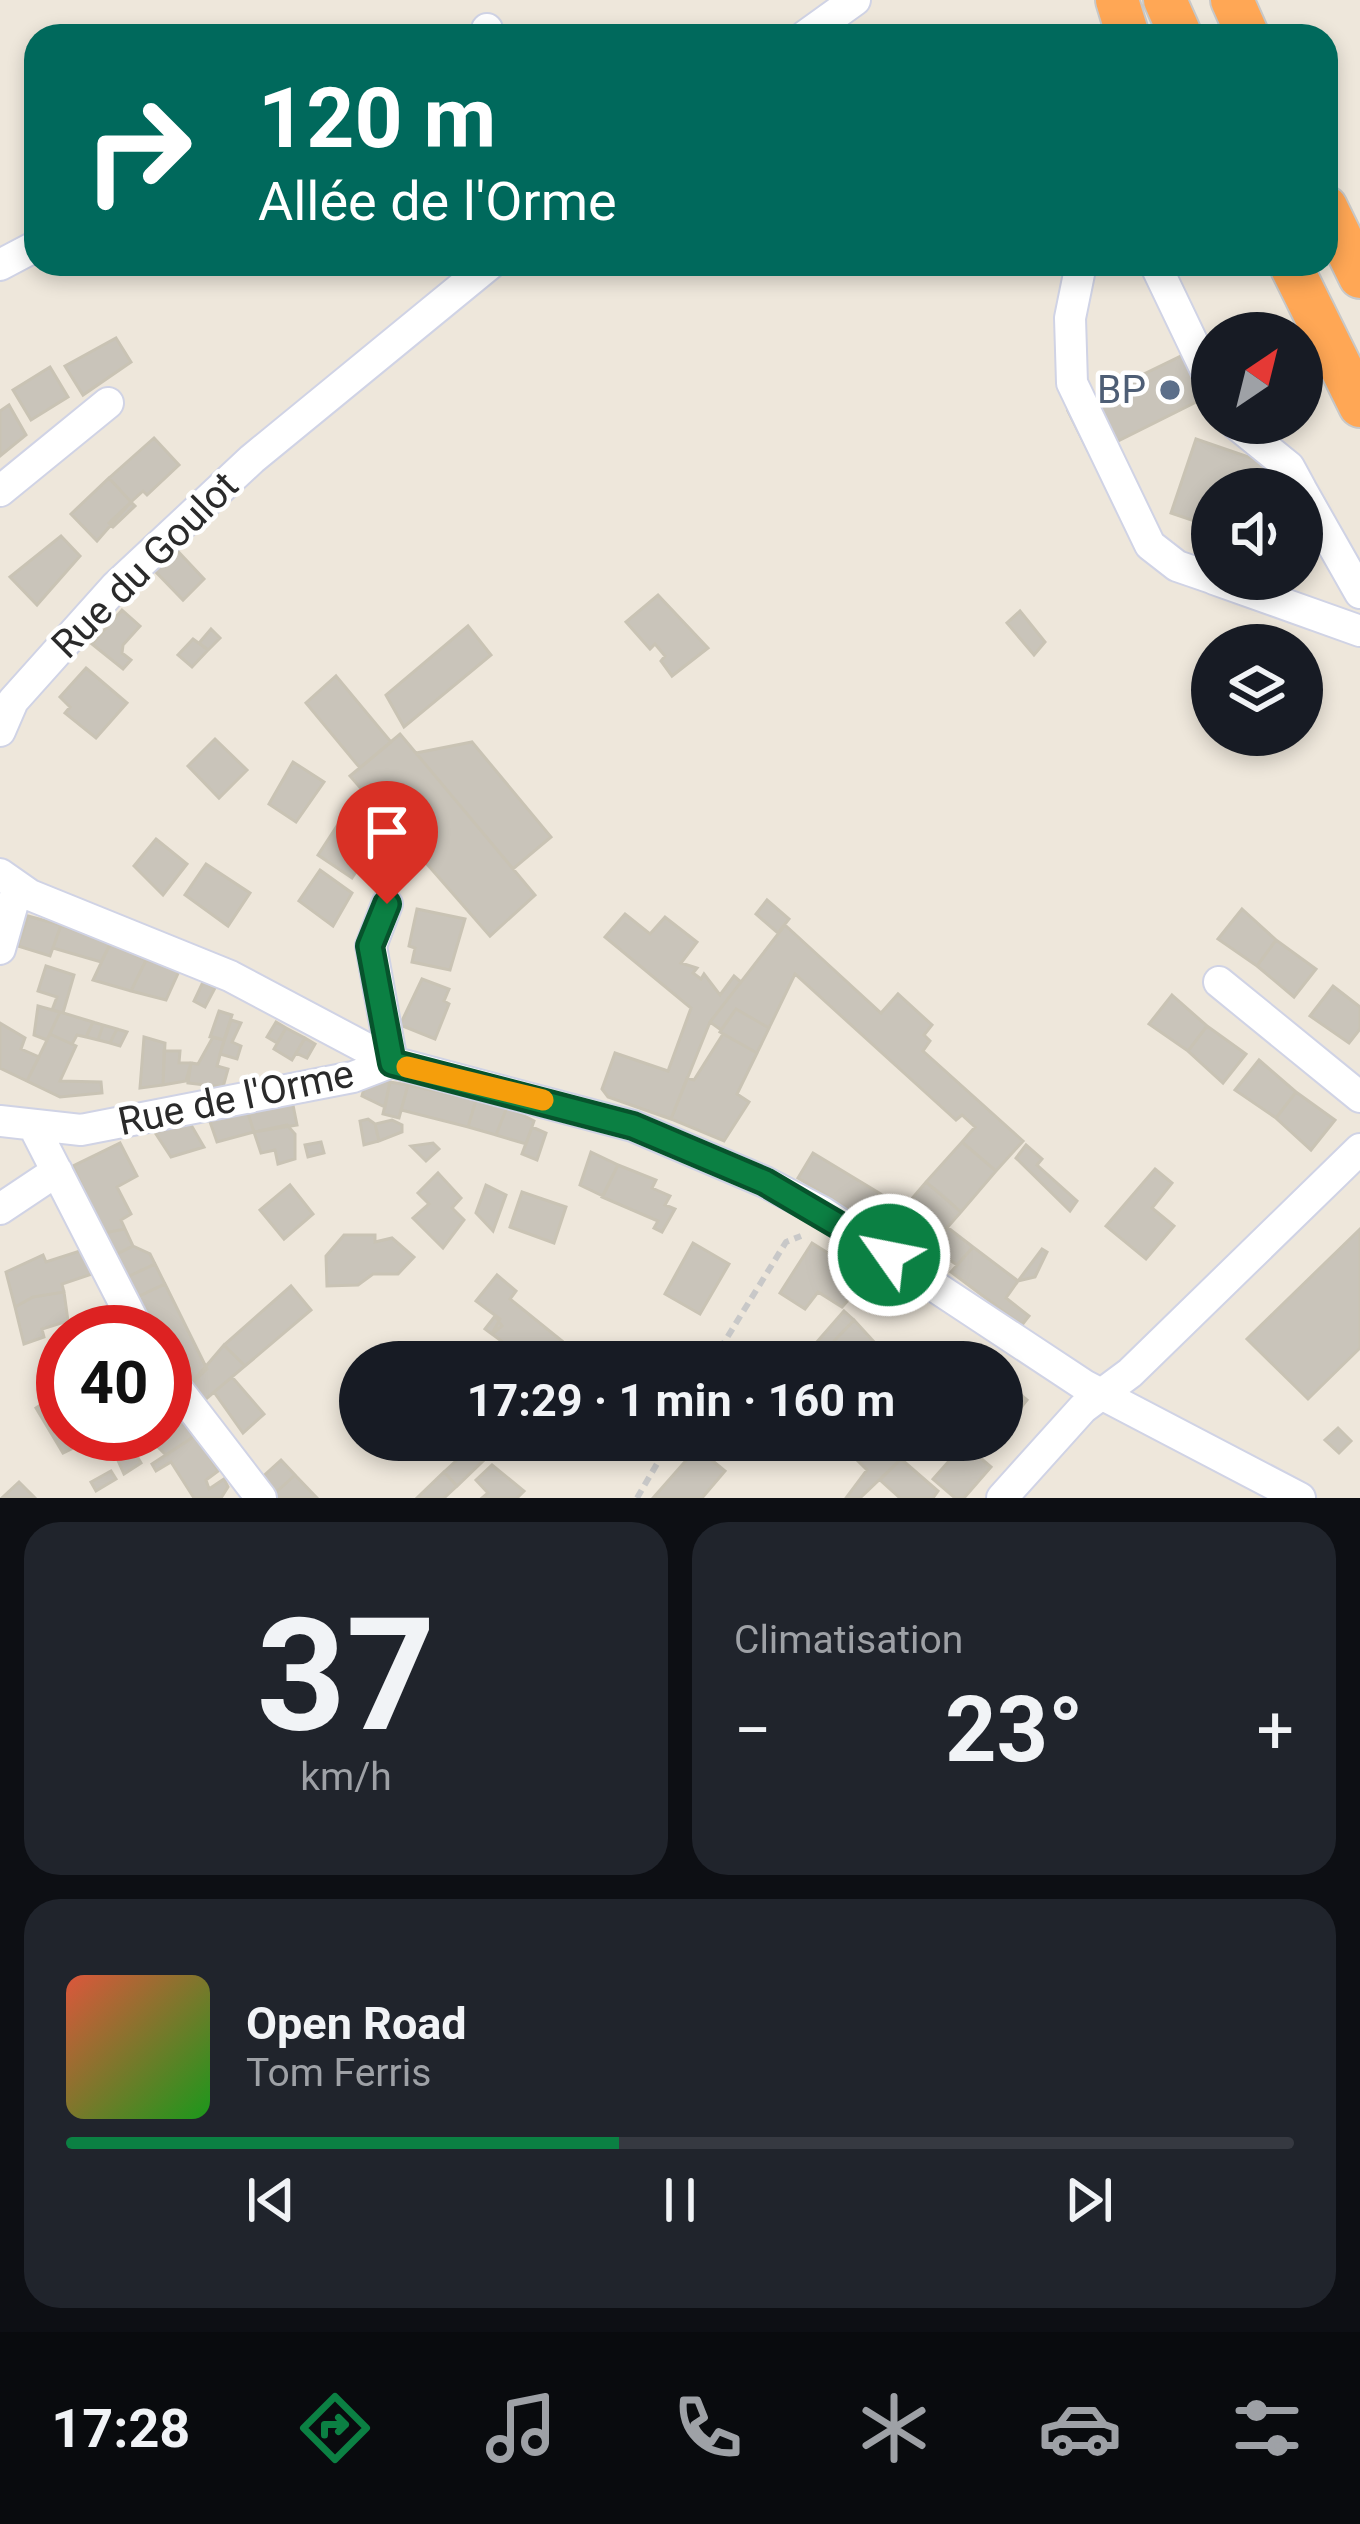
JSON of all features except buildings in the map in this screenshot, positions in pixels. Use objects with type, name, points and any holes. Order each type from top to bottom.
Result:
[{"type":"highway","points":[[1338,232],[1360,277]]},
{"type":"highway","points":[[1296,276],[1360,406]]},
{"type":"street","points":[[822,24],[855,0]]},
{"type":"street","name":"Rue du Goulot","points":[[0,731],[6,694],[115,587],[252,459],[475,276]]},
{"type":"street","points":[[1079,276],[1070,318],[1072,383],[1150,544],[1191,571]]},
{"type":"street","points":[[1161,276],[1191,339]]},
{"type":"street","points":[[0,490],[108,403]]},
{"type":"street","points":[[1261,444],[1290,468]]},
{"type":"street","points":[[1323,528],[1360,592]]},
{"type":"street","points":[[1271,600],[1360,632]]},
{"type":"street","points":[[0,949],[9,881],[230,976],[392,1063]]},
{"type":"street","points":[[387,904],[370,946],[392,1063]]},
{"type":"street","points":[[1219,982],[1360,1097]]},
{"type":"street","name":"Rue de l'Orme","points":[[0,1121],[35,1129],[81,1130],[353,1077],[392,1063],[633,1126],[765,1182],[822,1212],[1101,1391],[1300,1498]]},
{"type":"street","points":[[35,1129],[125,1305]]},
{"type":"street","points":[[1003,1498],[1101,1391],[1130,1372],[1360,1149]]},
{"type":"street","points":[[0,1209],[57,1171]]},
{"type":"street","points":[[192,1412],[248,1494]]},
{"type":"path","points":[[725,1341],[787,1242],[805,1234]]},
{"type":"path","points":[[637,1498],[659,1461]]},
{"type":"slow traffic","points":[[407,1067],[543,1100]]},
{"type":"place","name":"BP","points":[[1170,390]]},
{"type":"route","points":[[387,904],[370,946],[392,1063],[518,1092],[633,1126],[765,1182],[889,1255]]}]
